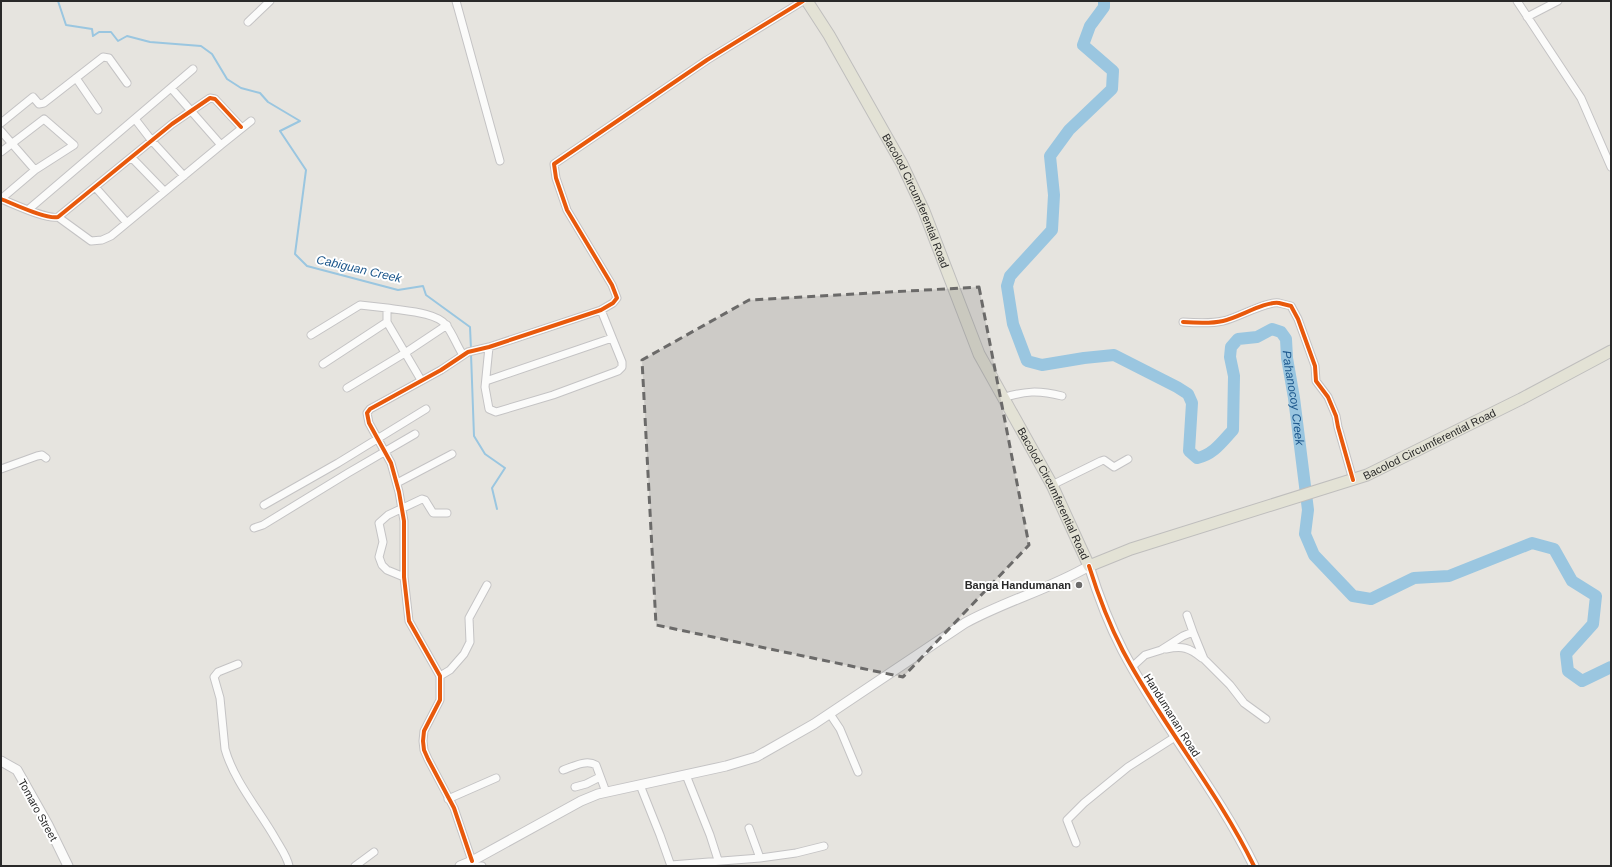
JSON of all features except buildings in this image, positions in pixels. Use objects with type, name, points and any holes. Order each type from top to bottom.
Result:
[{"type":"main road","name":"Bacolod Circumferential Road","points":[[807,1],[829,35],[902,164],[924,211],[979,354],[1002,398],[1052,485],[1089,566],[1131,549],[1367,475],[1402,459],[1611,351]]},
{"type":"main road","name":"Handumanan Road","points":[[1089,566],[1102,605],[1115,635],[1132,667],[1175,737],[1231,822],[1254,866]]},
{"type":"main road","points":[[460,866],[477,864],[582,802],[606,792],[741,762],[756,757],[798,734],[830,714],[965,623],[989,611],[1051,586],[1089,566]]},
{"type":"main road","name":"Tomaro Street","points":[[1,761],[17,770],[48,825],[68,866]]},
{"type":"street","points":[[248,22],[270,1]]},
{"type":"street","points":[[456,1],[500,161]]},
{"type":"street","points":[[477,864],[454,808],[428,759],[423,741],[424,731],[440,700],[440,676],[409,621],[404,577],[404,522],[402,508],[391,463],[367,417],[368,411],[465,354],[601,310],[616,300],[616,295],[590,247],[567,210],[556,178],[554,164],[707,60],[803,1]]},
{"type":"street","points":[[1517,1],[1581,98],[1611,167]]},
{"type":"street","points":[[1527,17],[1558,1]]},
{"type":"street","points":[[1,123],[33,97],[39,104],[44,103],[102,57],[108,58],[127,83]]},
{"type":"street","points":[[29,210],[193,69]]},
{"type":"street","points":[[76,78],[98,110]]},
{"type":"street","points":[[171,88],[221,145]]},
{"type":"street","points":[[1,152],[44,118],[74,145],[35,170],[1,199],[49,218],[58,217],[96,188],[172,124],[207,99],[212,98],[241,127]]},
{"type":"street","points":[[135,119],[152,141],[184,176]]},
{"type":"street","points":[[58,217],[91,241],[102,240],[111,236],[241,127],[251,121]]},
{"type":"street","points":[[1,131],[35,170]]},
{"type":"street","points":[[132,158],[164,191]]},
{"type":"street","points":[[96,188],[127,223]]},
{"type":"street","points":[[1183,322],[1221,322],[1232,319],[1262,306],[1277,303],[1291,306],[1298,319],[1310,354],[1314,366],[1316,381],[1328,397],[1336,416],[1353,480]]},
{"type":"street","points":[[312,335],[360,305],[387,308],[440,319],[447,325],[465,354]]},
{"type":"street","points":[[387,308],[387,322],[421,380]]},
{"type":"street","points":[[489,347],[486,381],[489,409],[496,412],[553,395],[618,371],[622,367],[622,362],[601,310]]},
{"type":"street","points":[[323,364],[387,322]]},
{"type":"street","points":[[347,388],[405,353],[447,325]]},
{"type":"street","points":[[486,381],[612,338]]},
{"type":"street","points":[[1002,398],[1023,392],[1051,393],[1062,396]]},
{"type":"street","points":[[264,505],[378,439],[426,409]]},
{"type":"street","points":[[254,528],[263,526],[348,473],[415,434]]},
{"type":"street","points":[[397,483],[452,454]]},
{"type":"street","points":[[1,469],[37,456],[42,455],[46,458]]},
{"type":"street","points":[[1052,485],[1100,461],[1104,460],[1114,467],[1128,459]]},
{"type":"street","points":[[404,577],[387,570],[382,565],[378,557],[383,542],[379,523],[388,515],[424,498],[433,513],[448,513]]},
{"type":"street","points":[[440,676],[450,670],[464,654],[470,642],[469,618],[487,585]]},
{"type":"street","points":[[1187,615],[1204,659]]},
{"type":"street","points":[[1161,650],[1183,636],[1193,632]]},
{"type":"street","points":[[1132,667],[1145,655],[1161,650],[1179,647],[1190,649],[1204,659],[1230,685],[1244,703],[1266,719]]},
{"type":"street","points":[[238,664],[218,672],[214,677],[220,698],[225,749],[240,782],[281,848],[288,866]]},
{"type":"street","points":[[830,714],[840,729],[858,772]]},
{"type":"street","points":[[1076,843],[1067,820],[1084,803],[1128,767],[1175,737]]},
{"type":"street","points":[[563,770],[576,765],[592,763],[596,765],[606,792]]},
{"type":"street","points":[[686,774],[710,835],[718,860]]},
{"type":"street","points":[[575,787],[586,784],[600,777]]},
{"type":"street","points":[[448,799],[496,778]]},
{"type":"street","points":[[640,784],[671,865],[718,860],[760,858],[824,846]]},
{"type":"street","points":[[750,828],[760,858]]},
{"type":"street","points":[[355,866],[374,852]]},
{"type":"highlighted area","points":[[979,287],[1029,545],[903,677],[656,625],[642,360],[749,300]]},
{"type":"waterway","name":"Cabiguan Creek","points":[[58,1],[66,25],[92,29],[93,36],[99,32],[111,32],[118,41],[127,36],[150,42],[201,46],[212,54],[227,79],[241,88],[260,93],[268,102],[300,121],[280,131],[306,170],[295,254],[307,266],[398,290],[423,286],[426,295],[470,327],[471,349]]},
{"type":"waterway","name":"Pahanocoy Creek","points":[[1104,1],[1104,7],[1090,26],[1083,45],[1113,71],[1112,89],[1069,130],[1050,156],[1054,195],[1052,230],[1010,276],[1007,286],[1013,324],[1027,361],[1042,365],[1114,355],[1177,387],[1188,394],[1192,403],[1189,451],[1197,458],[1213,451],[1233,430],[1234,376],[1230,357],[1231,347],[1238,339],[1257,337],[1272,329],[1281,332],[1286,339],[1287,358],[1294,398],[1308,510],[1305,534],[1314,555],[1353,596],[1371,599],[1414,578],[1449,576],[1532,543],[1554,549],[1572,581],[1596,596],[1593,624],[1566,654],[1568,671],[1582,681],[1611,667]]},
{"type":"waterway","name":"Cabiguan Creek","points":[[471,354],[474,436],[485,454],[505,468],[492,488],[497,509]]},
{"type":"cycle path","points":[[472,861],[454,808],[424,750],[424,731],[440,700],[440,676],[409,621],[404,577],[404,521],[399,492],[391,463],[369,423],[367,413],[370,409],[441,370],[468,352],[489,347],[601,310],[613,303],[617,298],[612,285],[567,210],[556,178],[554,164],[707,60],[803,1]]},
{"type":"cycle path","points":[[1,199],[39,214],[58,217],[172,124],[210,98],[215,99],[241,127]]},
{"type":"cycle path","points":[[1183,322],[1208,323],[1223,321],[1273,303],[1291,306],[1298,319],[1315,366],[1316,381],[1328,397],[1336,416],[1353,480]]},
{"type":"cycle path","points":[[1089,566],[1104,609],[1123,651],[1155,705],[1207,784],[1254,866]]},
{"type":"place","name":"Banga Handumanan","points":[[1079,585]]}]
